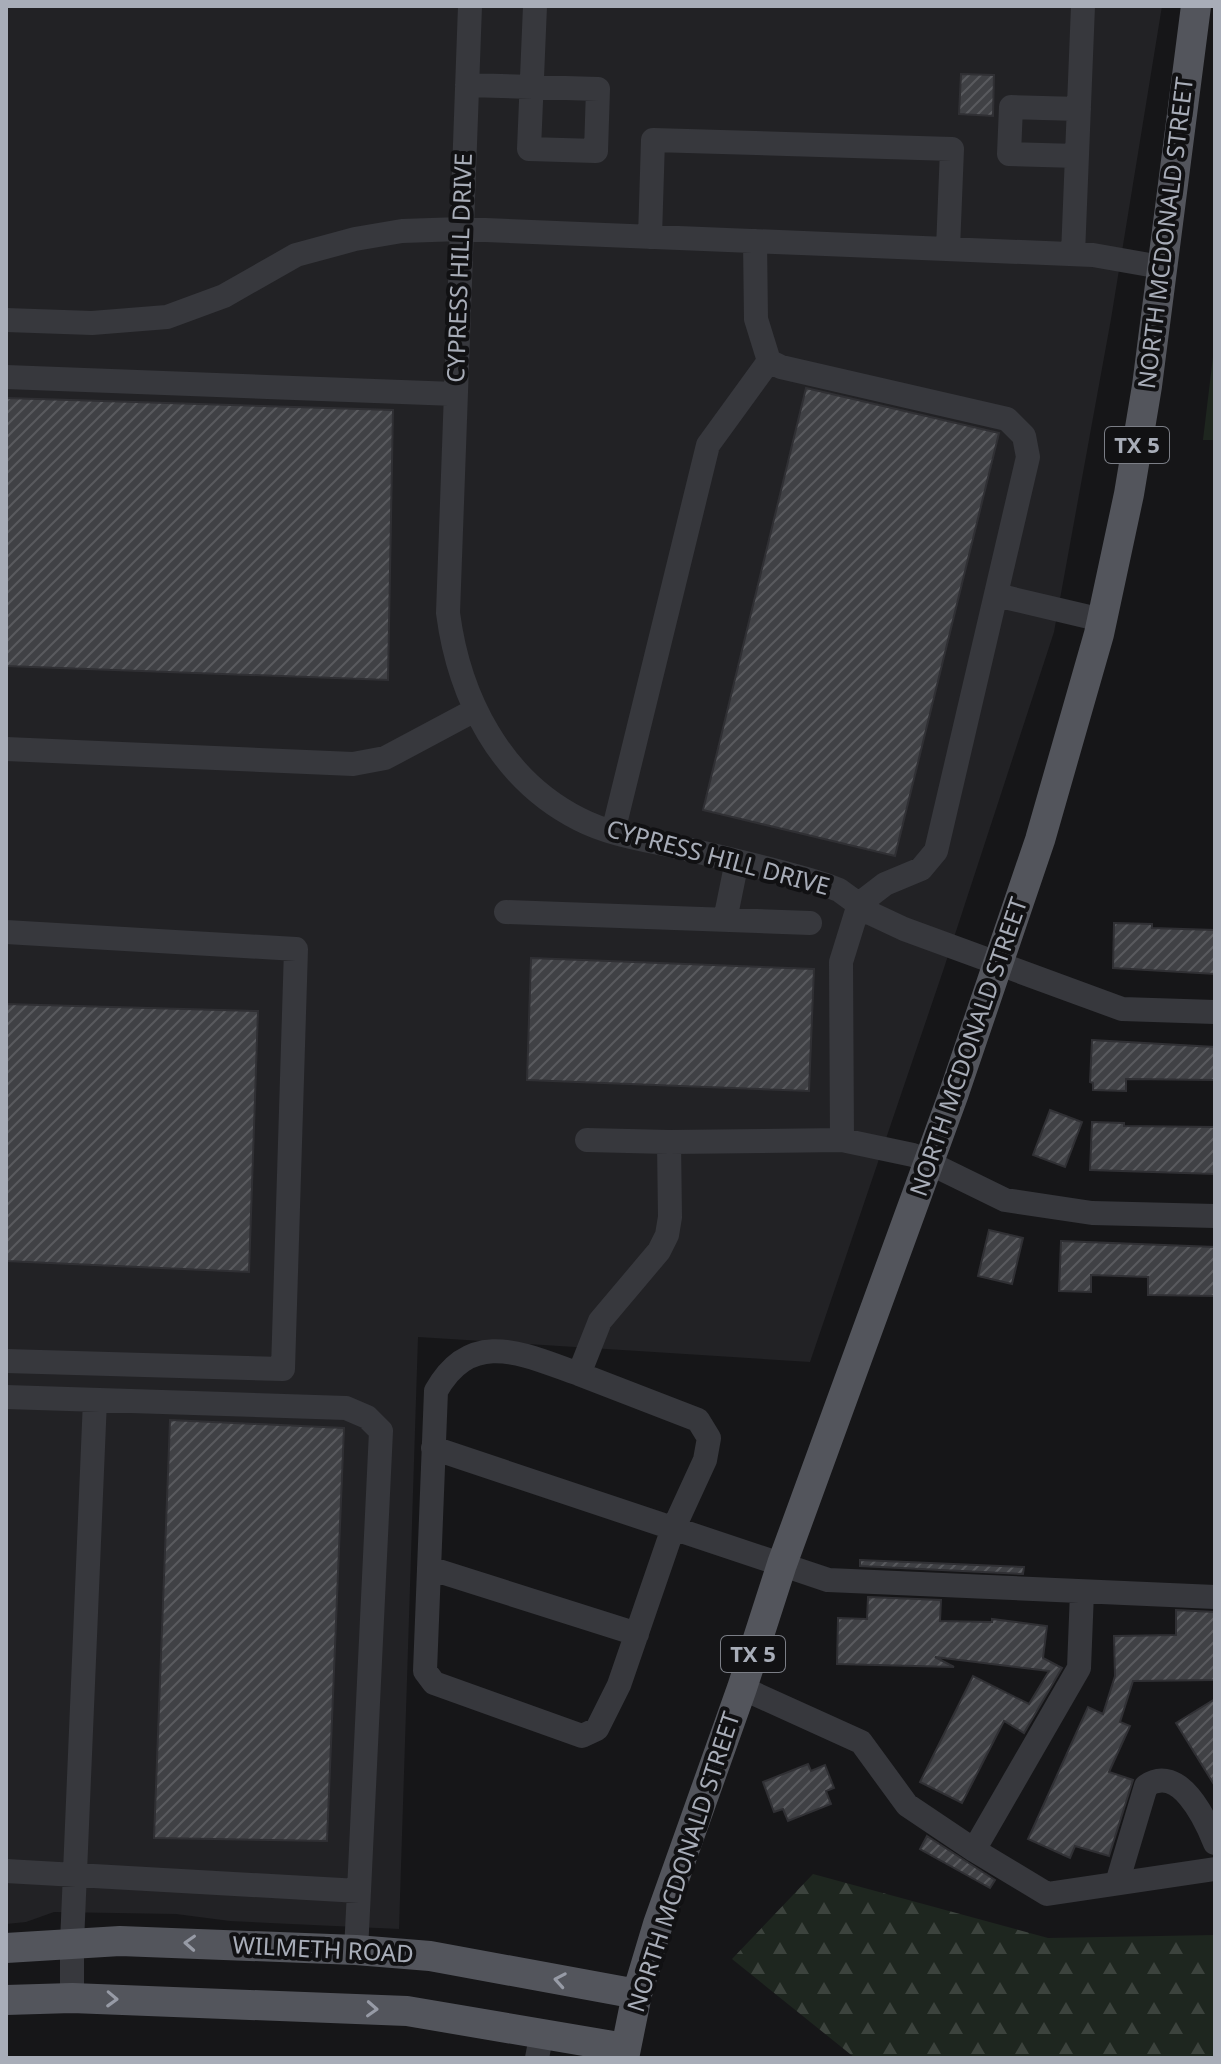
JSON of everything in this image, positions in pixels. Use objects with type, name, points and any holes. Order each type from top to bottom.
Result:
[{"type":"main road","name":"NORTH MCDONALD STREET","points":[[624,2053],[637,1994],[658,1924],[742,1688],[782,1564],[929,1162],[1040,840],[1102,620],[1132,478],[1196,6]]},
{"type":"main road","name":"WILMETH ROAD","points":[[6,1948],[72,1943],[170,1942],[356,1950],[430,1956],[637,1994]]},
{"type":"main road","points":[[6,2000],[72,1998],[407,2011],[540,2045],[624,2053]]},
{"type":"street","name":"CYPRESS HILL DRIVE","points":[[470,6],[448,613],[458,670],[475,710],[499,750],[527,782],[579,819],[613,832],[826,885],[904,929],[1122,1009],[1215,1012]]},
{"type":"street","points":[[467,85],[531,87],[535,6]]},
{"type":"street","points":[[1073,254],[1083,6]]},
{"type":"street","points":[[1077,156],[1009,154],[1011,107],[1079,109]]},
{"type":"street","points":[[650,237],[653,140],[952,149],[948,249]]},
{"type":"street","points":[[6,320],[92,323],[167,317],[224,296],[296,255],[355,239],[402,231],[461,229],[1073,254],[1161,267]]},
{"type":"street","points":[[755,241],[756,319],[769,361],[781,367],[1007,419],[1024,436],[1028,457],[936,851],[921,869],[885,884],[859,904],[841,962],[842,1140]]},
{"type":"street","points":[[613,832],[708,445],[769,361]]},
{"type":"street","points":[[6,377],[455,394]]},
{"type":"street","points":[[996,595],[1102,620]]},
{"type":"street","points":[[6,749],[353,764],[385,758],[475,710]]},
{"type":"street","points":[[725,920],[737,861]]},
{"type":"street","points":[[506,912],[810,923]]},
{"type":"street","points":[[6,932],[296,949],[282,1406]]},
{"type":"street","points":[[587,1140],[842,1140],[913,1155],[1005,1200],[1092,1213],[1215,1216]]},
{"type":"street","points":[[579,1374],[600,1321],[659,1251],[667,1235],[670,1217],[669,1142]]},
{"type":"street","points":[[478,1351],[514,1352],[579,1374],[698,1420],[709,1438],[705,1460],[673,1528],[619,1685],[597,1729],[582,1736],[434,1683],[425,1671],[436,1391],[444,1377],[478,1351]]},
{"type":"street","points":[[6,1361],[283,1369]]},
{"type":"street","points":[[6,1397],[346,1408],[367,1417],[381,1431],[356,1950]]},
{"type":"street","points":[[72,1998],[95,1400]]},
{"type":"street","points":[[433,1448],[828,1580],[1215,1597]]},
{"type":"street","points":[[429,1568],[637,1634]]},
{"type":"street","points":[[974,1850],[1079,1668],[1082,1592]]},
{"type":"street","points":[[742,1688],[861,1742],[907,1805],[1047,1894],[1215,1869]]},
{"type":"street","points":[[1117,1883],[1146,1786],[1154,1781],[1167,1779],[1184,1789],[1215,1843]]},
{"type":"street","points":[[6,1871],[359,1891]]},
{"type":"shaded area","points":[[6,6],[1162,6],[1111,319],[1054,632],[810,1362],[418,1337],[399,1929],[230,1921],[176,1914],[54,1912],[26,1922],[6,1924]]},
{"type":"green space","points":[[1213,357],[1215,440],[1203,440]]},
{"type":"green space","points":[[813,1874],[1048,1938],[1215,1935],[1215,2058],[855,2058],[732,1959]]},
{"type":"building","points":[[961,74],[994,75],[993,116],[959,114]]},
{"type":"building","points":[[806,388],[999,433],[895,856],[703,810]]},
{"type":"building","points":[[6,398],[393,410],[388,680],[6,666]]},
{"type":"building","points":[[1114,923],[1215,930],[1215,974],[1113,968]]},
{"type":"building","points":[[531,958],[814,969],[809,1091],[527,1080]]},
{"type":"building","points":[[6,1004],[258,1011],[249,1272],[6,1261]]},
{"type":"building","points":[[1092,1040],[1215,1047],[1215,1080],[1126,1079],[1126,1091],[1093,1090],[1093,1083],[1090,1082]]},
{"type":"building","points":[[1050,1110],[1082,1122],[1065,1167],[1033,1155]]},
{"type":"building","points":[[1092,1122],[1124,1123],[1124,1126],[1215,1127],[1215,1174],[1090,1170]]},
{"type":"building","points":[[989,1230],[1023,1238],[1012,1284],[978,1276]]},
{"type":"building","points":[[1061,1241],[1215,1247],[1215,1296],[1148,1295],[1148,1277],[1091,1275],[1091,1292],[1059,1291]]},
{"type":"building","points":[[170,1420],[344,1428],[327,1841],[154,1838]]},
{"type":"building","points":[[860,1560],[1024,1567],[1023,1574],[860,1566]]},
{"type":"building","points":[[868,1597],[941,1600],[940,1621],[992,1622],[992,1619],[1047,1626],[1043,1658],[1062,1668],[1024,1733],[1004,1721],[962,1803],[920,1782],[973,1676],[1029,1704],[1049,1671],[935,1657],[954,1667],[837,1664],[838,1618],[867,1619]]},
{"type":"building","points":[[1176,1610],[1215,1612],[1215,1680],[1133,1681],[1120,1722],[1130,1726],[1109,1772],[1133,1780],[1109,1856],[1075,1846],[1070,1858],[1028,1839],[1088,1707],[1103,1714],[1115,1676],[1114,1636],[1176,1635]]},
{"type":"building","points":[[1215,1699],[1215,1786],[1176,1723]]},
{"type":"building","points":[[808,1764],[811,1771],[825,1765],[834,1788],[826,1791],[831,1804],[788,1821],[783,1809],[774,1812],[763,1782]]},
{"type":"building","points":[[927,1836],[995,1880],[990,1888],[920,1849]]}]
